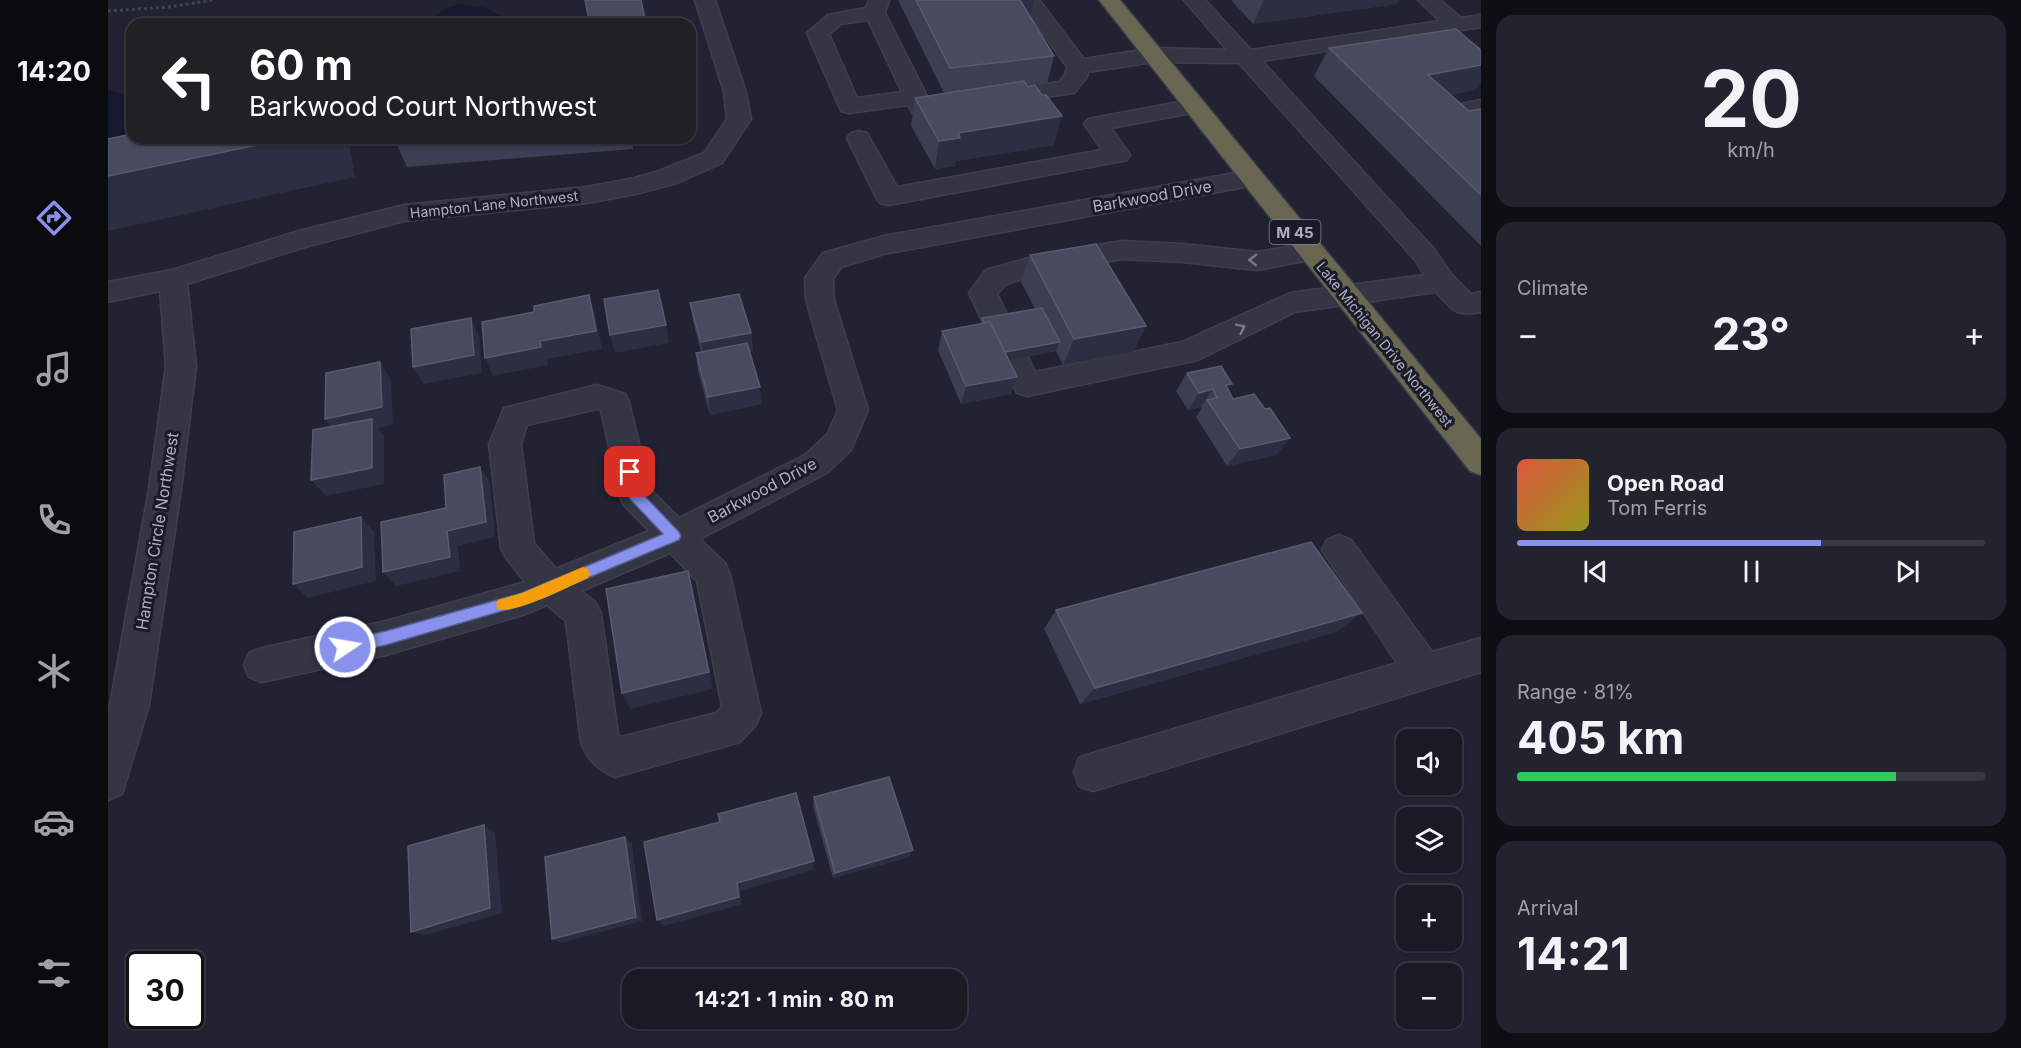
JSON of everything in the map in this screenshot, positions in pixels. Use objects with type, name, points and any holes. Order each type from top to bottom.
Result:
[{"type":"highway","name":"Lake Michigan Drive Northwest","points":[[1109,0],[1481,462]]},
{"type":"street","name":"Hampton Lane Northwest","points":[[108,292],[172,279],[299,240],[404,213],[587,195],[636,186],[668,177],[713,158],[739,119],[735,92],[705,0]]},
{"type":"street","points":[[915,97],[849,106],[818,33],[836,19],[877,6],[921,108],[1066,88],[1076,77],[1078,68],[1029,0]]},
{"type":"street","points":[[1194,0],[1425,255],[1442,282],[1476,310]]},
{"type":"street","points":[[1428,0],[1466,46]]},
{"type":"street","points":[[1078,68],[1154,55],[1246,57],[1481,21]]},
{"type":"street","points":[[859,138],[889,197],[1118,155],[1076,96]]},
{"type":"street","points":[[1096,124],[1195,106]]},
{"type":"street","points":[[1444,114],[1481,107]]},
{"type":"street","name":"Barkwood Drive","points":[[262,665],[386,638],[523,599],[674,536],[816,464],[840,441],[853,410],[820,300],[819,279],[832,260],[884,245],[1252,178]]},
{"type":"street","points":[[1311,252],[1257,261],[1183,253],[1122,250],[1043,263],[996,277],[983,293],[1027,385],[1188,352],[1290,303],[1442,282]]},
{"type":"street","name":"Hampton Circle Northwest","points":[[108,780],[130,705],[177,400],[181,366],[172,279]]},
{"type":"street","points":[[597,397],[614,402],[635,495],[674,536],[713,574],[742,713],[727,729],[615,758],[600,743],[583,613],[550,587],[518,548],[505,444],[515,416],[597,397]]},
{"type":"street","points":[[1339,550],[1424,672]]},
{"type":"street","points":[[1093,772],[1481,655]]},
{"type":"path","points":[[108,11],[170,7],[213,0]]},
{"type":"water","points":[[460,4],[486,8],[502,18],[432,18],[446,8]]},
{"type":"water","points":[[108,89],[126,95],[126,140],[108,146]]},
{"type":"building","points":[[585,0],[641,0],[645,18],[589,18]]},
{"type":"building","points":[[916,0],[1020,0],[1054,56],[950,68]]},
{"type":"building","points":[[1456,29],[1481,50],[1481,65],[1428,75],[1469,111],[1481,109],[1481,195],[1329,48]]},
{"type":"building","points":[[1024,81],[1028,87],[1035,85],[1042,95],[1046,95],[1062,116],[958,133],[960,138],[939,141],[915,98]]},
{"type":"building","points":[[126,135],[126,144],[262,144],[108,176],[108,139]]},
{"type":"building","points":[[1096,244],[1146,326],[1074,339],[1030,255]]},
{"type":"building","points":[[658,290],[666,325],[610,335],[604,299]]},
{"type":"building","points":[[739,294],[751,333],[701,342],[690,303]]},
{"type":"building","points":[[589,295],[596,331],[540,341],[541,347],[485,358],[482,322],[534,312],[534,306]]},
{"type":"building","points":[[1042,308],[1060,342],[1005,352],[990,322],[984,323],[982,318]]},
{"type":"building","points":[[471,318],[474,355],[413,367],[411,329]]},
{"type":"building","points":[[990,322],[1017,377],[966,386],[942,331]]},
{"type":"building","points":[[747,343],[760,387],[708,397],[696,353]]},
{"type":"building","points":[[380,362],[382,407],[325,419],[326,373]]},
{"type":"building","points":[[1221,366],[1232,384],[1226,385],[1233,399],[1254,394],[1265,409],[1270,408],[1290,438],[1240,449],[1207,400],[1217,398],[1213,389],[1199,393],[1187,373]]},
{"type":"building","points":[[372,419],[372,468],[311,480],[313,430]]},
{"type":"building","points":[[480,467],[486,522],[447,531],[450,557],[383,572],[381,522],[446,508],[444,475]]},
{"type":"building","points":[[361,517],[362,567],[293,584],[294,532]]},
{"type":"building","points":[[1311,542],[1362,613],[1095,688],[1056,610]]},
{"type":"building","points":[[688,571],[709,672],[622,693],[606,589]]},
{"type":"building","points":[[889,777],[913,850],[835,873],[814,797]]},
{"type":"building","points":[[796,793],[814,861],[737,883],[739,897],[657,920],[644,842],[720,822],[718,814]]},
{"type":"building","points":[[484,825],[490,908],[411,932],[408,846]]},
{"type":"building","points":[[625,837],[636,917],[552,939],[545,857]]},
{"type":"slow traffic","points":[[503,604],[523,599],[583,574]]},
{"type":"route","points":[[345,647],[386,638],[523,599],[674,536],[635,495],[630,472]]}]
